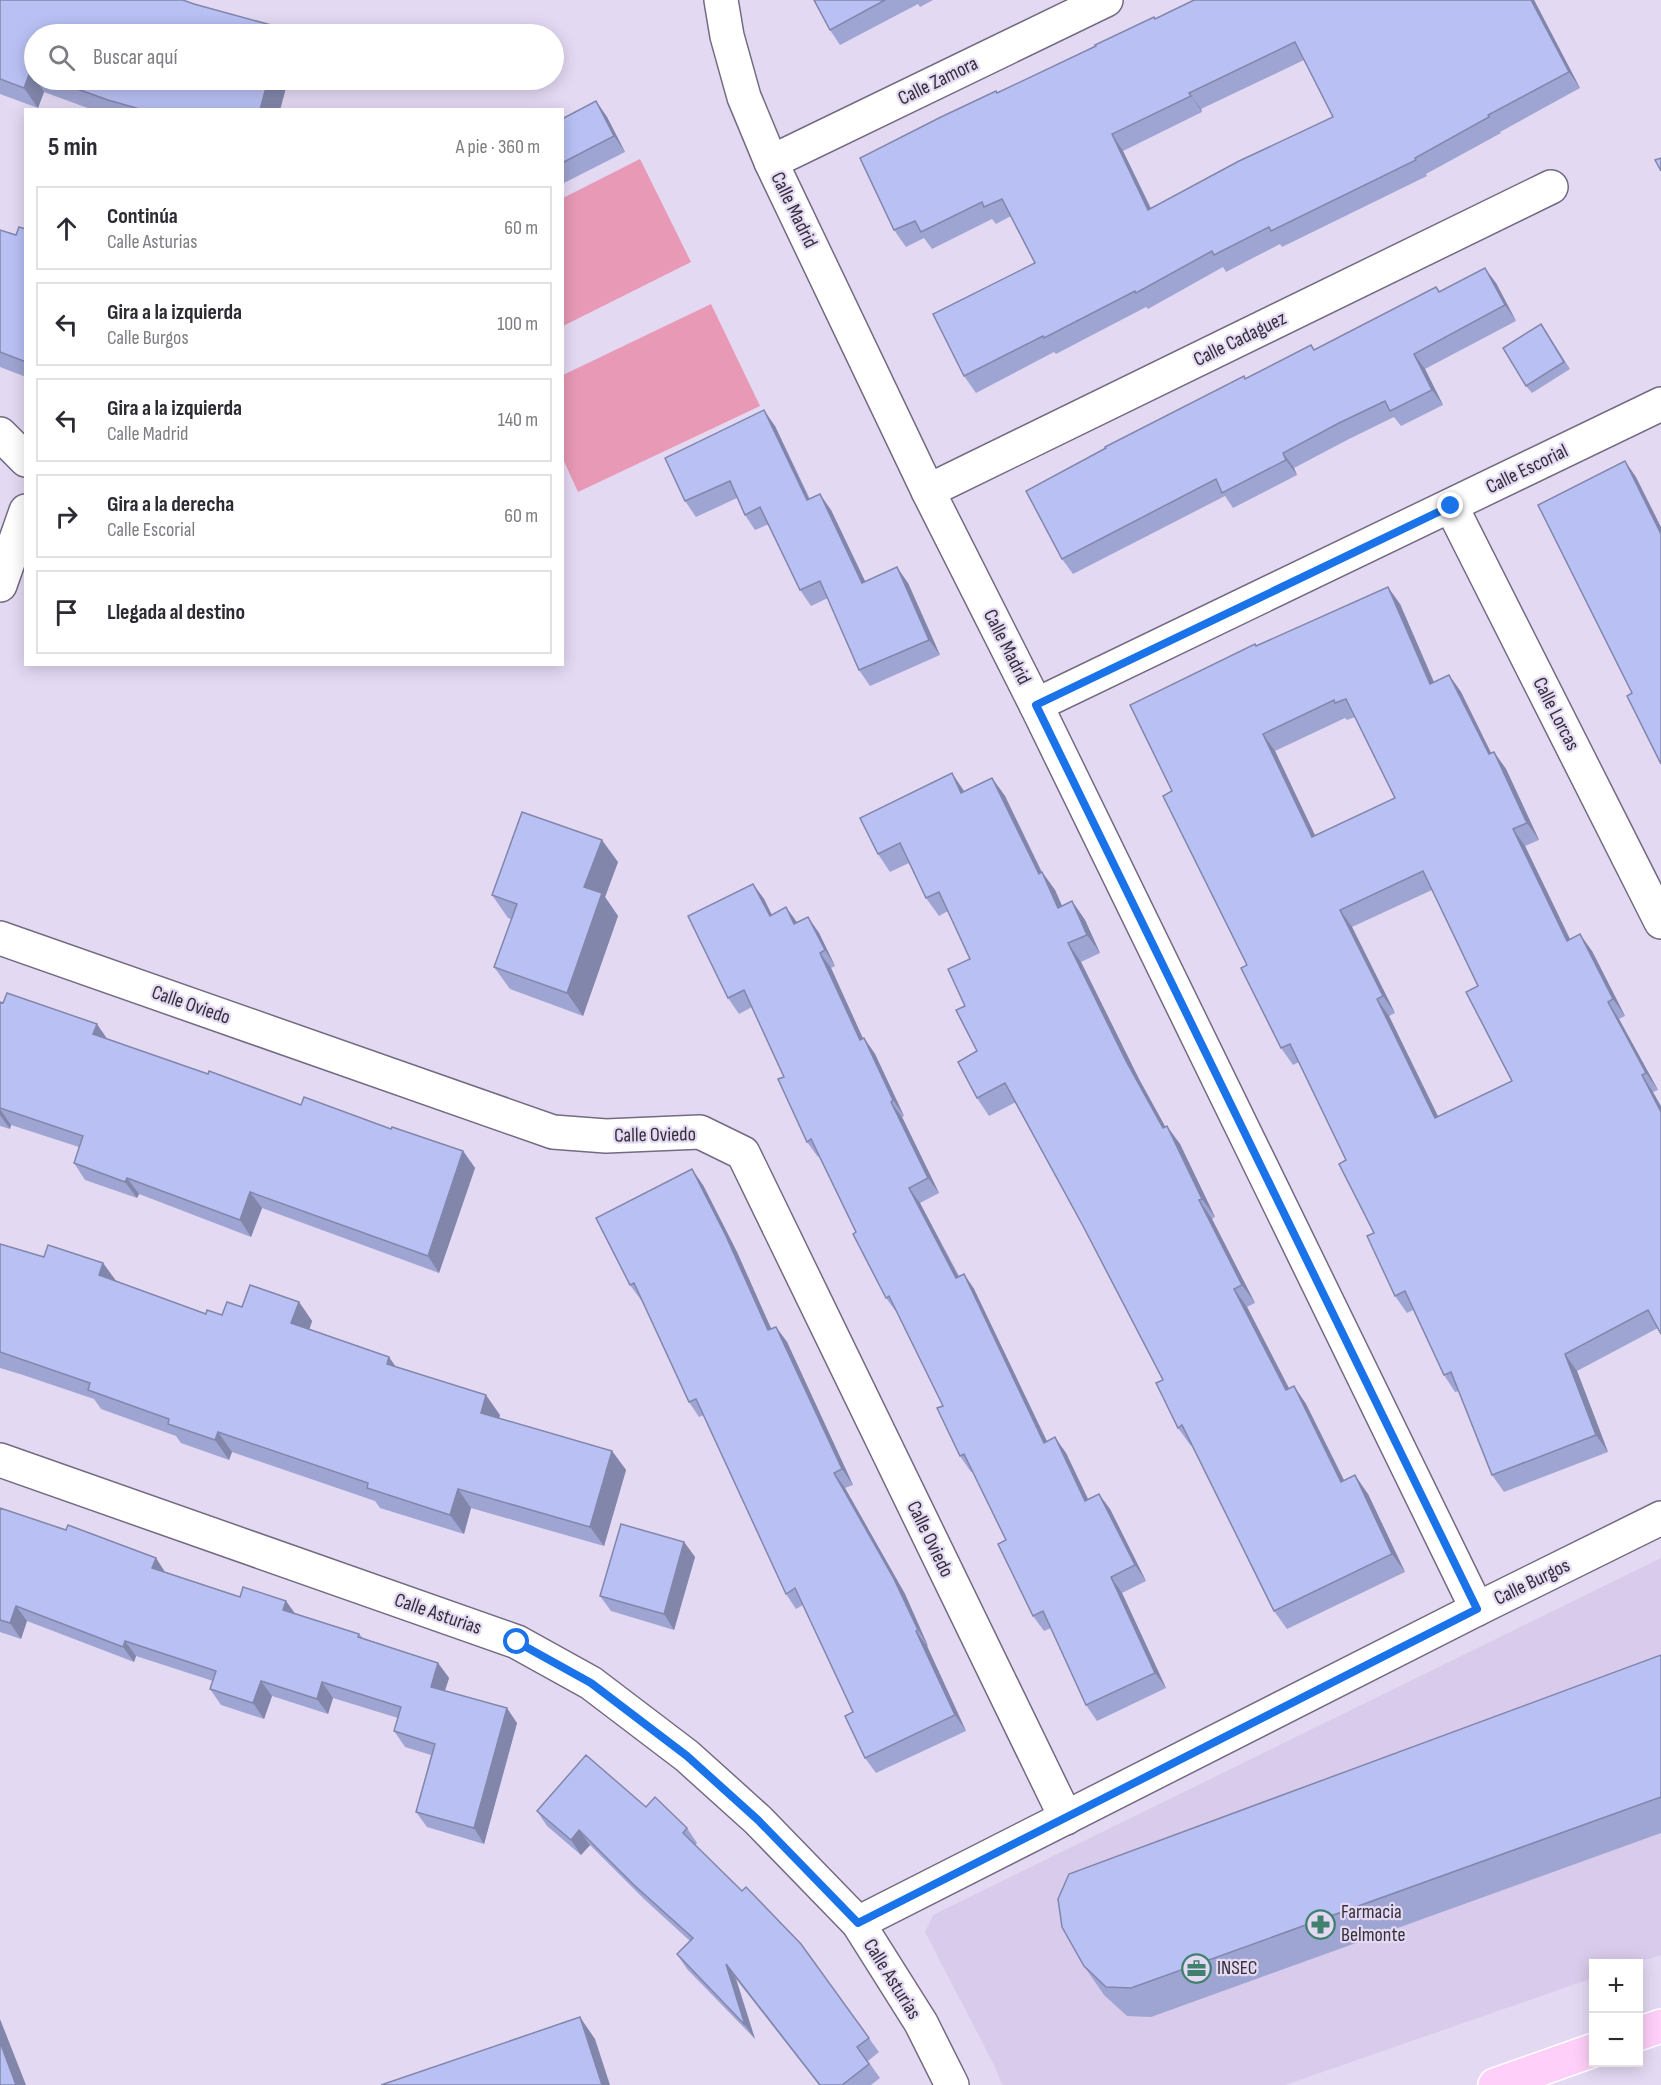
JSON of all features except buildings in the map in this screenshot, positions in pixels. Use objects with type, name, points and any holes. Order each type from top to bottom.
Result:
[{"type":"main road","points":[[1643,2032],[1661,2026]]},
{"type":"main road","points":[[1495,2085],[1589,2051]]},
{"type":"street","name":"Calle Madrid","points":[[721,0],[727,36],[744,97],[771,162],[928,490],[1036,705],[1477,1609]]},
{"type":"street","name":"Calle Zamora","points":[[771,162],[1106,0]]},
{"type":"street","name":"Calle Cadaguez","points":[[928,490],[1551,187]]},
{"type":"street","name":"Calle Escorial","points":[[1036,705],[1661,404]]},
{"type":"street","points":[[0,434],[24,458]]},
{"type":"street","name":"Calle Lorcas","points":[[1451,506],[1661,922]]},
{"type":"street","points":[[0,585],[24,517]]},
{"type":"street","name":"Calle Oviedo","points":[[0,938],[554,1132],[606,1136],[700,1132],[743,1153],[1066,1818]]},
{"type":"street","name":"Calle Asturias","points":[[0,1460],[517,1642],[591,1683],[687,1756],[758,1820],[858,1923],[921,2024],[952,2085]]},
{"type":"street","name":"Calle Burgos","points":[[858,1923],[1661,1518]]},
{"type":"shaded area","points":[[640,159],[691,262],[564,326],[564,197]]},
{"type":"shaded area","points":[[711,304],[760,406],[578,492],[564,461],[564,375]]},
{"type":"shaded area","points":[[1661,1558],[1661,1955],[1643,1961],[1589,1959],[1589,1979],[1285,2085],[1002,2085],[994,2065],[925,1932],[933,1915]]},
{"type":"place","name":"Farmacia Belmonte","points":[[1320,1924]]},
{"type":"place","name":"INSEC","points":[[1196,1968]]},
{"type":"route","points":[[517,1642],[591,1683],[687,1756],[758,1820],[858,1923],[1477,1609],[1036,705],[1451,506]]}]
